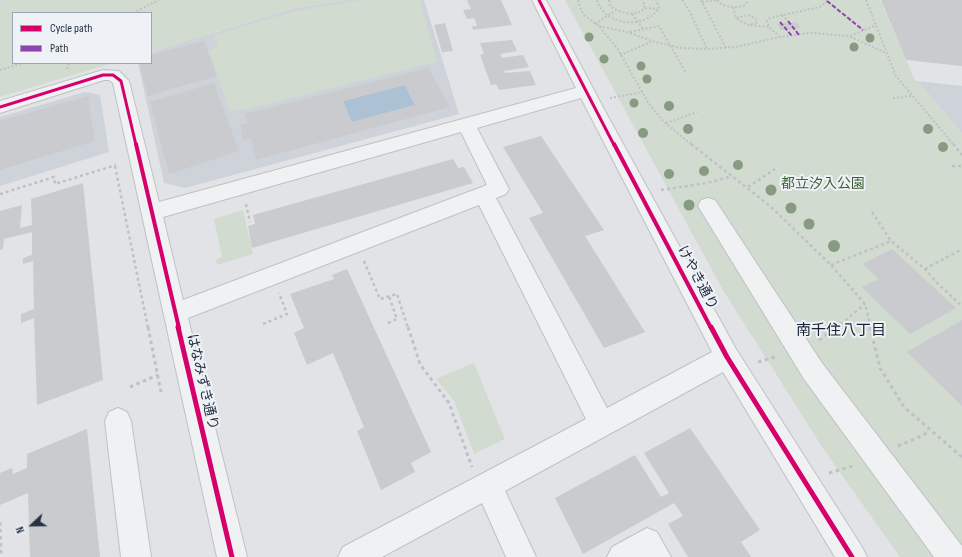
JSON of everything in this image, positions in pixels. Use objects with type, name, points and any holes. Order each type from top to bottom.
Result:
[{"type":"street","name":"けやき通り","points":[[539,0],[727,357],[852,557]]},
{"type":"street","name":"はなみずき通り","points":[[0,106],[96,77],[108,75],[118,77],[121,81],[232,557]]},
{"type":"street","points":[[151,212],[586,91]]},
{"type":"street","points":[[175,313],[499,189],[466,124]]},
{"type":"street","points":[[484,195],[602,424]]},
{"type":"street","points":[[708,206],[813,371],[952,557]]},
{"type":"street","points":[[354,557],[480,478],[602,424],[727,357]]},
{"type":"street","points":[[118,421],[136,557]]},
{"type":"street","points":[[480,478],[521,557]]},
{"type":"street","points":[[622,557],[647,542],[656,557]]},
{"type":"path","points":[[136,11],[159,0]]},
{"type":"path","points":[[578,0],[581,10],[585,16],[598,26],[627,32],[652,41],[680,48],[726,48],[780,37],[811,33],[849,36],[886,53]]},
{"type":"path","points":[[597,0],[599,8],[607,16],[620,20],[638,21],[654,16],[658,9],[656,0]]},
{"type":"path","points":[[604,0],[609,0],[610,6],[615,11],[626,14],[642,11],[645,8],[658,9]]},
{"type":"path","points":[[642,0],[645,4],[645,8]]},
{"type":"path","points":[[682,0],[689,10],[707,49]]},
{"type":"path","points":[[726,48],[701,1],[716,0],[725,6],[733,7],[743,6],[747,4],[748,0]]},
{"type":"path","points":[[780,37],[769,27],[767,21],[770,18],[820,7],[828,0]]},
{"type":"path","points":[[866,0],[896,76],[962,155]]},
{"type":"path","points":[[733,7],[736,18],[748,25],[769,27]]},
{"type":"path","points":[[594,24],[615,11]]},
{"type":"path","points":[[632,14],[644,30]]},
{"type":"path","points":[[736,18],[747,15],[752,16],[757,20],[756,23],[748,25]]},
{"type":"path","points":[[782,15],[788,21]]},
{"type":"path","points":[[849,36],[876,25]]},
{"type":"path","points":[[598,26],[620,54],[649,104],[666,123],[681,138],[733,175],[770,206],[831,265],[865,304],[880,368],[890,388],[904,406],[962,457]]},
{"type":"path","points":[[627,32],[659,26],[686,73]]},
{"type":"path","points":[[620,54],[652,41]]},
{"type":"path","points":[[0,70],[20,64]]},
{"type":"path","points":[[610,98],[643,92]]},
{"type":"path","points":[[893,98],[912,96]]},
{"type":"path","points":[[666,123],[697,112]]},
{"type":"path","points":[[0,194],[54,177],[55,184],[122,163]]},
{"type":"path","points":[[116,166],[161,392]]},
{"type":"path","points":[[952,166],[962,166]]},
{"type":"path","points":[[748,187],[775,169]]},
{"type":"path","points":[[659,191],[707,183],[733,175]]},
{"type":"path","points":[[245,199],[250,222]]},
{"type":"path","points":[[872,212],[891,241],[925,269],[937,283],[962,306]]},
{"type":"path","points":[[831,265],[891,241]]},
{"type":"path","points":[[925,269],[962,249]]},
{"type":"path","points":[[356,263],[364,260],[380,299],[397,294],[420,364],[449,402],[480,478]]},
{"type":"path","points":[[263,324],[287,314],[273,276]]},
{"type":"path","points":[[388,323],[397,319],[389,296]]},
{"type":"path","points":[[130,387],[158,375]]},
{"type":"path","points":[[0,522],[1,557]]},
{"type":"shaded area","points":[[346,0],[424,0],[459,114],[185,188],[164,183],[138,64],[152,64],[152,52],[294,8]]},
{"type":"shaded area","points":[[917,81],[962,86],[962,133],[943,111]]},
{"type":"shaded area","points":[[85,92],[100,95],[109,152],[0,186],[0,117]]},
{"type":"green space","points":[[0,0],[346,0],[294,8],[152,52],[152,12],[12,12],[12,64],[110,64],[0,97]]},
{"type":"green space","points":[[361,0],[420,0],[437,62],[244,110],[229,110],[209,51],[218,46],[214,35],[296,11]]},
{"type":"green space","name":"都立汐入公園","points":[[565,0],[880,0],[914,78],[962,133],[962,557],[900,557],[824,450],[723,290]]},
{"type":"green space","points":[[243,210],[253,254],[217,265],[216,259],[222,257],[214,219]]},
{"type":"green space","points":[[474,363],[505,439],[474,454],[454,401],[436,379]]},
{"type":"water","points":[[405,85],[415,105],[352,122],[343,101]]},
{"type":"building","points":[[467,0],[501,0],[512,25],[473,30],[472,26],[477,26],[474,18],[467,19],[463,10],[471,9]]},
{"type":"building","points":[[881,0],[962,0],[962,66],[906,60]]},
{"type":"building","points":[[796,22],[801,28],[781,30],[777,24]]},
{"type":"building","points":[[445,23],[453,51],[442,52],[434,25]]},
{"type":"building","points":[[512,40],[517,51],[500,54],[502,58],[523,55],[529,67],[504,71],[505,73],[530,71],[536,85],[499,90],[496,84],[491,85],[480,55],[484,54],[480,43]]},
{"type":"building","points":[[204,41],[217,76],[148,96],[139,64],[152,64],[152,55]]},
{"type":"building","points":[[428,68],[450,107],[256,160],[251,138],[243,140],[240,125],[247,123],[245,114]],"holes":[[[405,85],[415,105],[352,122],[343,101]]]},
{"type":"building","points":[[214,83],[239,151],[169,174],[150,102]]},
{"type":"building","points":[[88,96],[95,141],[0,170],[0,121]]},
{"type":"building","points":[[541,136],[604,230],[585,236],[645,332],[604,348],[529,218],[543,213],[503,147]]},
{"type":"building","points":[[453,159],[458,168],[464,167],[473,183],[252,248],[248,226],[255,224],[253,215]]},
{"type":"building","points":[[83,183],[103,380],[37,405],[34,318],[21,323],[21,314],[34,309],[33,261],[23,264],[23,258],[32,255],[32,232],[4,239],[3,249],[0,250],[0,211],[22,205],[20,228],[32,225],[31,199]]},
{"type":"building","points":[[892,249],[956,308],[910,334],[862,287],[879,279],[863,264]]},
{"type":"building","points":[[347,269],[431,452],[411,463],[415,472],[381,490],[357,431],[364,427],[333,353],[307,365],[294,333],[304,328],[290,294],[334,279],[332,275]]},
{"type":"building","points":[[962,320],[962,406],[907,352]]},
{"type":"building","points":[[690,428],[760,530],[741,542],[751,557],[688,557],[668,524],[683,516],[674,503],[583,554],[555,498],[635,455],[661,497],[669,493],[644,453]]},
{"type":"building","points":[[87,429],[100,557],[30,557],[28,493],[0,505],[0,473],[12,468],[13,474],[27,468],[27,454]]},
{"type":"marked path","points":[[827,1],[863,30]]},
{"type":"marked path","points":[[788,21],[799,35]]},
{"type":"marked path","points":[[780,22],[792,36]]},
{"type":"cycle path","points":[[539,0],[596,111],[727,357],[852,557]]},
{"type":"cycle path","points":[[0,107],[103,75],[113,75],[121,81],[232,557]]},
{"type":"district","name":"南千住八丁目","points":[[841,331]]}]
